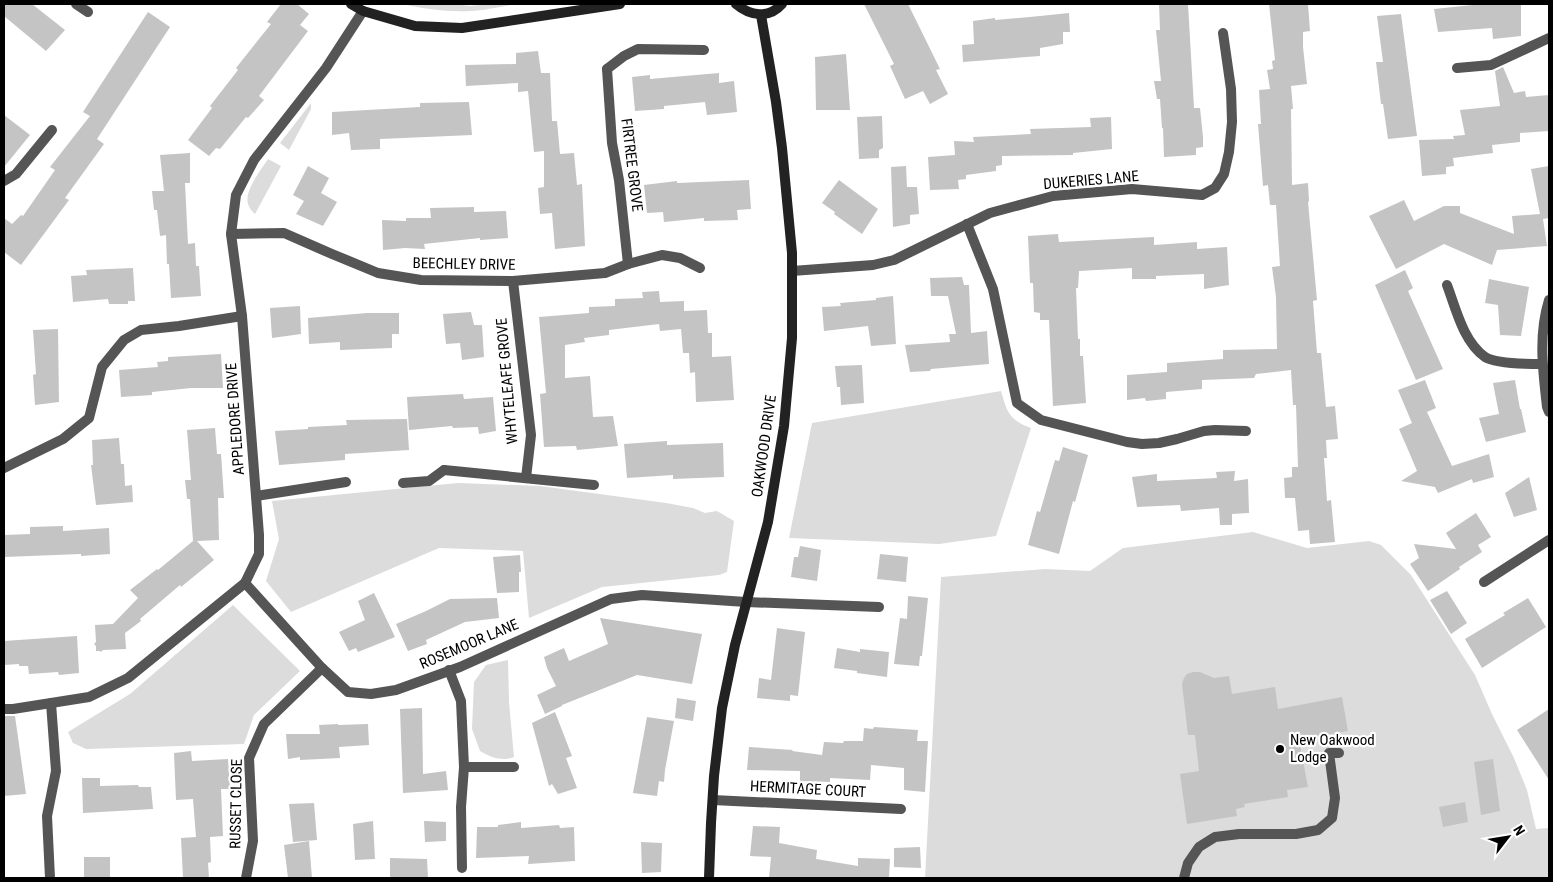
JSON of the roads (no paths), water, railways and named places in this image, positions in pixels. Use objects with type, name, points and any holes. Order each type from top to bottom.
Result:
[{"type":"street","points":[[76,4],[88,12]]},
{"type":"street","points":[[351,4],[363,11],[415,26],[462,28],[558,13],[574,7],[620,4]]},
{"type":"street","points":[[736,4],[742,9],[761,15],[771,12],[782,4]]},
{"type":"street","name":"APPLEDORE DRIVE","points":[[4,709],[89,697],[128,678],[245,583],[258,554],[259,535],[242,316],[230,234],[236,195],[254,160],[326,68],[363,11]]},
{"type":"street","name":"OAKWOOD DRIVE","points":[[709,878],[713,800],[722,708],[735,645],[768,522],[784,426],[792,338],[792,253],[782,148],[761,15]]},
{"type":"street","name":"DUKERIES LANE","points":[[792,271],[873,265],[894,260],[990,213],[1053,196],[1132,189],[1202,194],[1215,188],[1224,174],[1232,122],[1231,89],[1223,33]]},
{"type":"street","points":[[1457,68],[1491,65],[1549,38]]},
{"type":"street","name":"FIRTREE GROVE","points":[[628,264],[619,180],[612,143],[607,69],[624,56],[638,49],[704,50]]},
{"type":"street","points":[[4,181],[16,174],[52,130]]},
{"type":"street","points":[[967,224],[992,289],[1017,403],[1042,420],[1127,442],[1142,444],[1168,441],[1204,431],[1246,431]]},
{"type":"street","name":"BEECHLEY DRIVE","points":[[230,234],[284,233],[378,273],[421,280],[513,281],[605,273],[628,264],[662,255],[680,258],[700,268]]},
{"type":"street","name":"WHYTELEAFE GROVE","points":[[513,281],[531,435],[526,478]]},
{"type":"street","points":[[1447,285],[1470,343],[1486,358],[1519,365],[1542,364]]},
{"type":"street","points":[[1549,300],[1544,316],[1542,364],[1549,412]]},
{"type":"street","points":[[4,468],[63,439],[89,418],[102,368],[124,340],[141,330],[242,316]]},
{"type":"street","points":[[403,483],[429,481],[444,470],[594,485]]},
{"type":"street","points":[[256,496],[346,482]]},
{"type":"street","points":[[1484,582],[1549,540]]},
{"type":"street","name":"ROSEMOOR LANE","points":[[245,583],[322,668],[348,692],[371,694],[396,690],[449,670],[611,599],[642,595],[746,602],[879,607]]},
{"type":"street","name":"RUSSET CLOSE","points":[[246,878],[253,841],[249,758],[264,724],[322,668]]},
{"type":"street","points":[[449,670],[461,701],[464,766],[461,807],[462,868]]},
{"type":"street","points":[[50,878],[47,816],[56,771],[51,703]]},
{"type":"street","points":[[1184,878],[1188,863],[1199,847],[1215,837],[1239,834],[1296,834],[1318,830],[1332,818],[1335,798],[1329,753],[1338,753]]},
{"type":"street","points":[[464,766],[514,767]]},
{"type":"street","name":"HERMITAGE COURT","points":[[713,800],[901,808]]},
{"type":"place","name":"New Oakwood Lodge","points":[[1280,749]]}]
